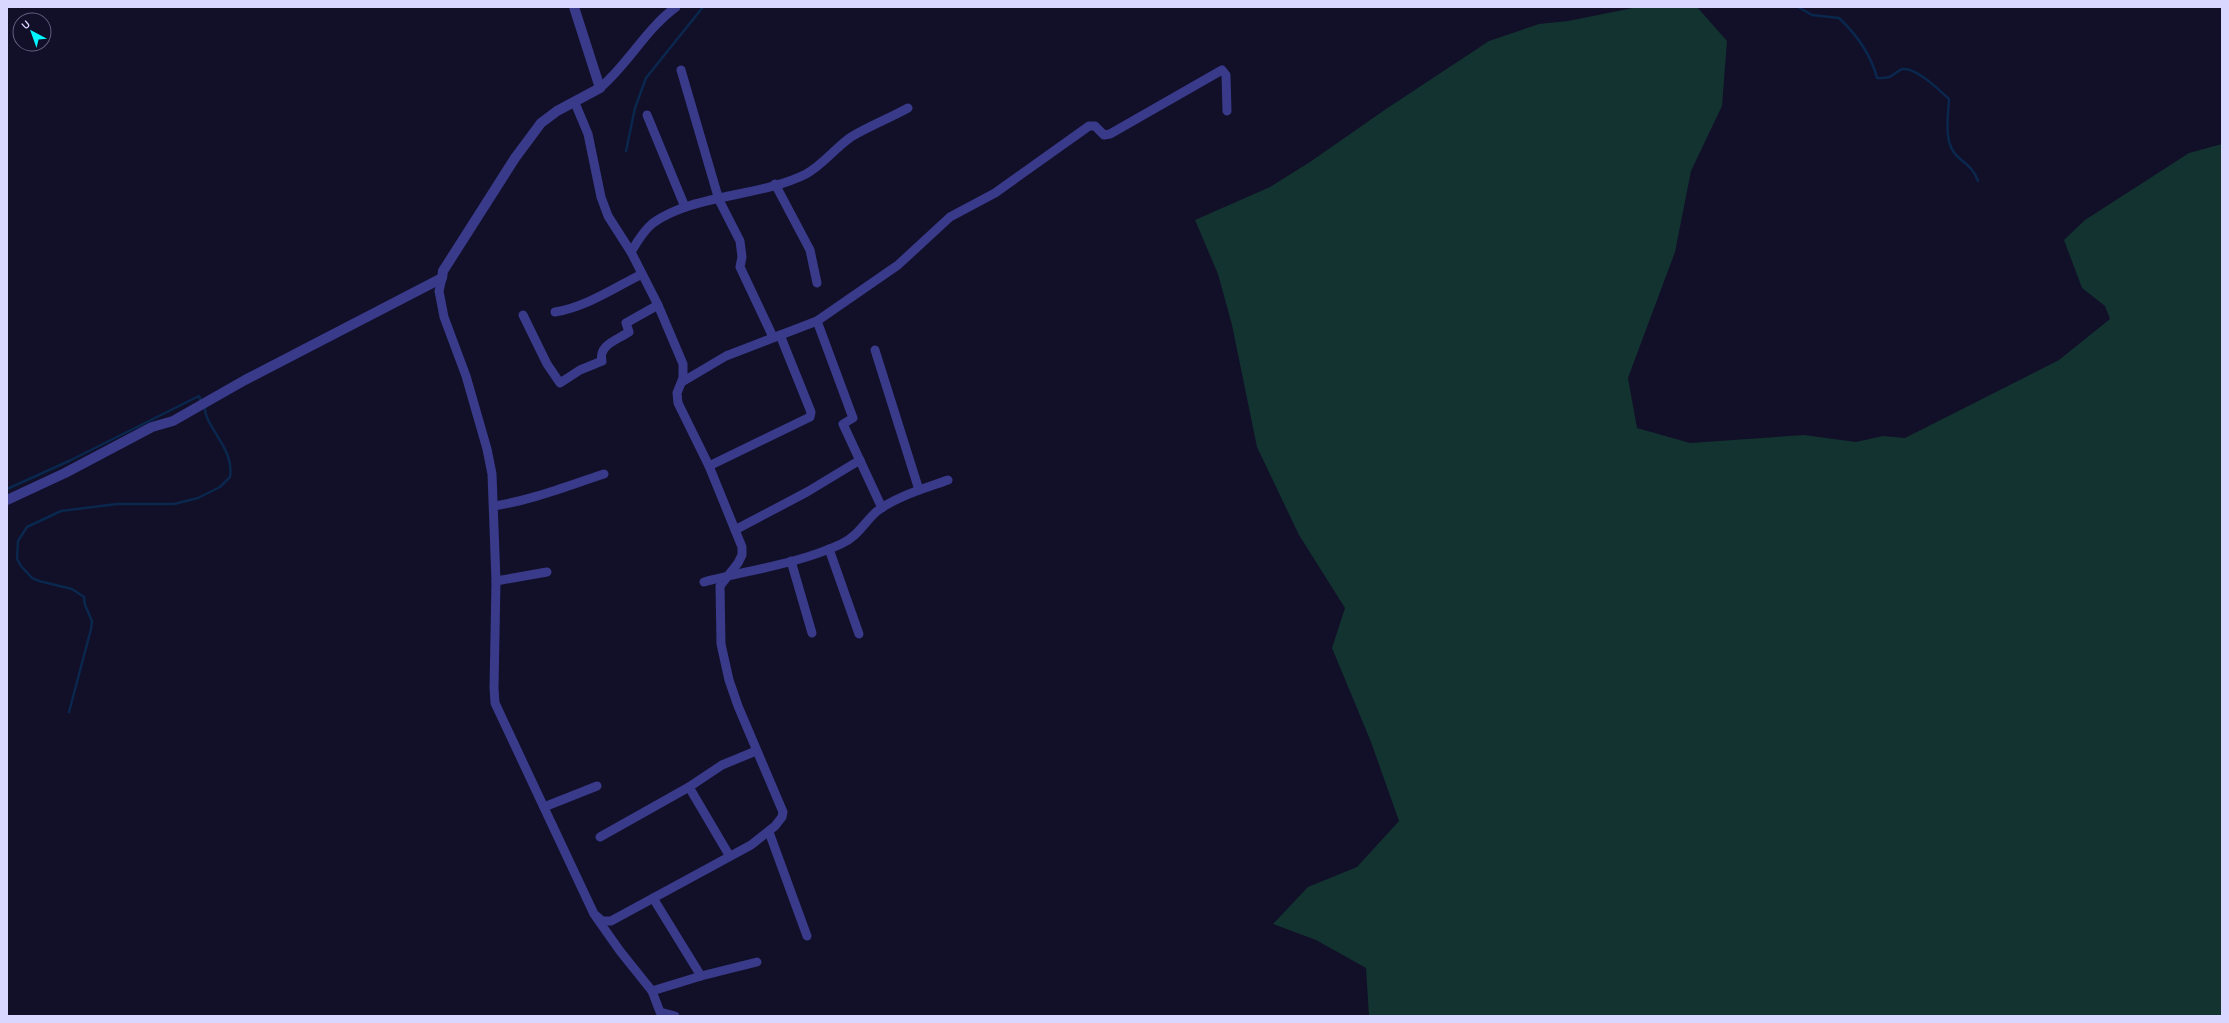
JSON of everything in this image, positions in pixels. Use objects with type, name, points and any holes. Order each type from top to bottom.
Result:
[{"type":"street","points":[[574,7],[600,88]]},
{"type":"street","points":[[675,1016],[660,1012],[652,990],[620,951],[594,914],[495,703],[496,582],[492,474],[487,449],[466,376],[444,317],[439,291],[443,271],[524,146],[541,123],[557,111],[575,103],[600,88],[614,77],[653,26],[676,7]]},
{"type":"street","points":[[681,70],[719,200],[740,241],[742,257],[740,267],[776,336],[812,414],[808,423],[709,466]]},
{"type":"street","points":[[682,382],[726,356],[816,321],[898,266],[950,217],[995,193],[1089,126],[1095,126],[1104,135],[1110,134],[1222,70],[1226,75],[1228,111]]},
{"type":"street","points":[[575,103],[588,134],[601,197],[608,216],[631,252],[658,305],[683,364],[684,371],[682,382],[677,393],[678,403],[709,466],[742,547],[742,555],[722,582],[720,590],[721,644],[729,680],[756,751],[783,812],[780,820],[769,832],[751,845],[653,898],[610,920],[602,921],[594,914]]},
{"type":"street","points":[[631,252],[638,239],[652,224],[685,207],[719,200],[806,174],[851,137],[908,108]]},
{"type":"street","points":[[647,116],[685,207]]},
{"type":"street","points":[[775,184],[810,250],[817,283]]},
{"type":"street","points":[[555,312],[567,310],[590,301],[642,274]]},
{"type":"street","points":[[7,500],[65,473],[152,427],[173,421],[245,380],[442,278]]},
{"type":"street","points":[[523,315],[547,364],[560,383],[580,370],[602,361],[600,354],[603,348],[629,332],[626,323],[658,305]]},
{"type":"street","points":[[816,321],[853,418],[844,424],[882,508]]},
{"type":"street","points":[[875,350],[918,490]]},
{"type":"street","points":[[735,530],[812,489],[860,460]]},
{"type":"street","points":[[494,506],[520,502],[604,474]]},
{"type":"street","points":[[704,582],[729,574],[791,561],[829,549],[852,538],[882,508],[918,490],[948,480]]},
{"type":"street","points":[[829,549],[859,634]]},
{"type":"street","points":[[791,561],[812,633]]},
{"type":"street","points":[[496,582],[547,572]]},
{"type":"street","points":[[600,837],[689,787],[722,764],[756,751]]},
{"type":"street","points":[[544,807],[597,786]]},
{"type":"street","points":[[689,787],[729,856]]},
{"type":"street","points":[[769,832],[807,936]]},
{"type":"street","points":[[653,898],[701,976]]},
{"type":"street","points":[[652,990],[756,962]]},
{"type":"green space","points":[[1638,7],[1697,7],[1727,41],[1722,106],[1691,171],[1675,252],[1628,378],[1637,428],[1690,443],[1804,435],[1856,442],[1883,436],[1905,438],[2059,360],[2110,319],[2105,306],[2082,288],[2064,240],[2085,220],[2189,153],[2222,144],[2222,1016],[1369,1016],[1366,968],[1316,940],[1273,924],[1308,887],[1357,867],[1399,821],[1371,742],[1332,648],[1345,608],[1299,535],[1257,447],[1232,325],[1218,274],[1195,220],[1270,187],[1310,162],[1386,109],[1489,41],[1539,24],[1568,21]]},
{"type":"waterway","points":[[626,151],[635,108],[646,78],[703,7]]},
{"type":"waterway","points":[[1798,7],[1812,15],[1839,18],[1862,45],[1871,61],[1877,78],[1889,77],[1903,69],[1908,69],[1928,80],[1949,99],[1947,122],[1950,145],[1953,152],[1972,170],[1978,181]]},
{"type":"waterway","points":[[7,489],[69,461],[199,396],[201,401]]},
{"type":"waterway","points":[[69,712],[92,621],[85,605],[84,597],[72,589],[32,578],[17,559],[18,541],[27,527],[61,511],[117,504],[174,504],[198,498],[220,487],[230,477],[230,466],[228,456],[205,413],[205,405]]}]
